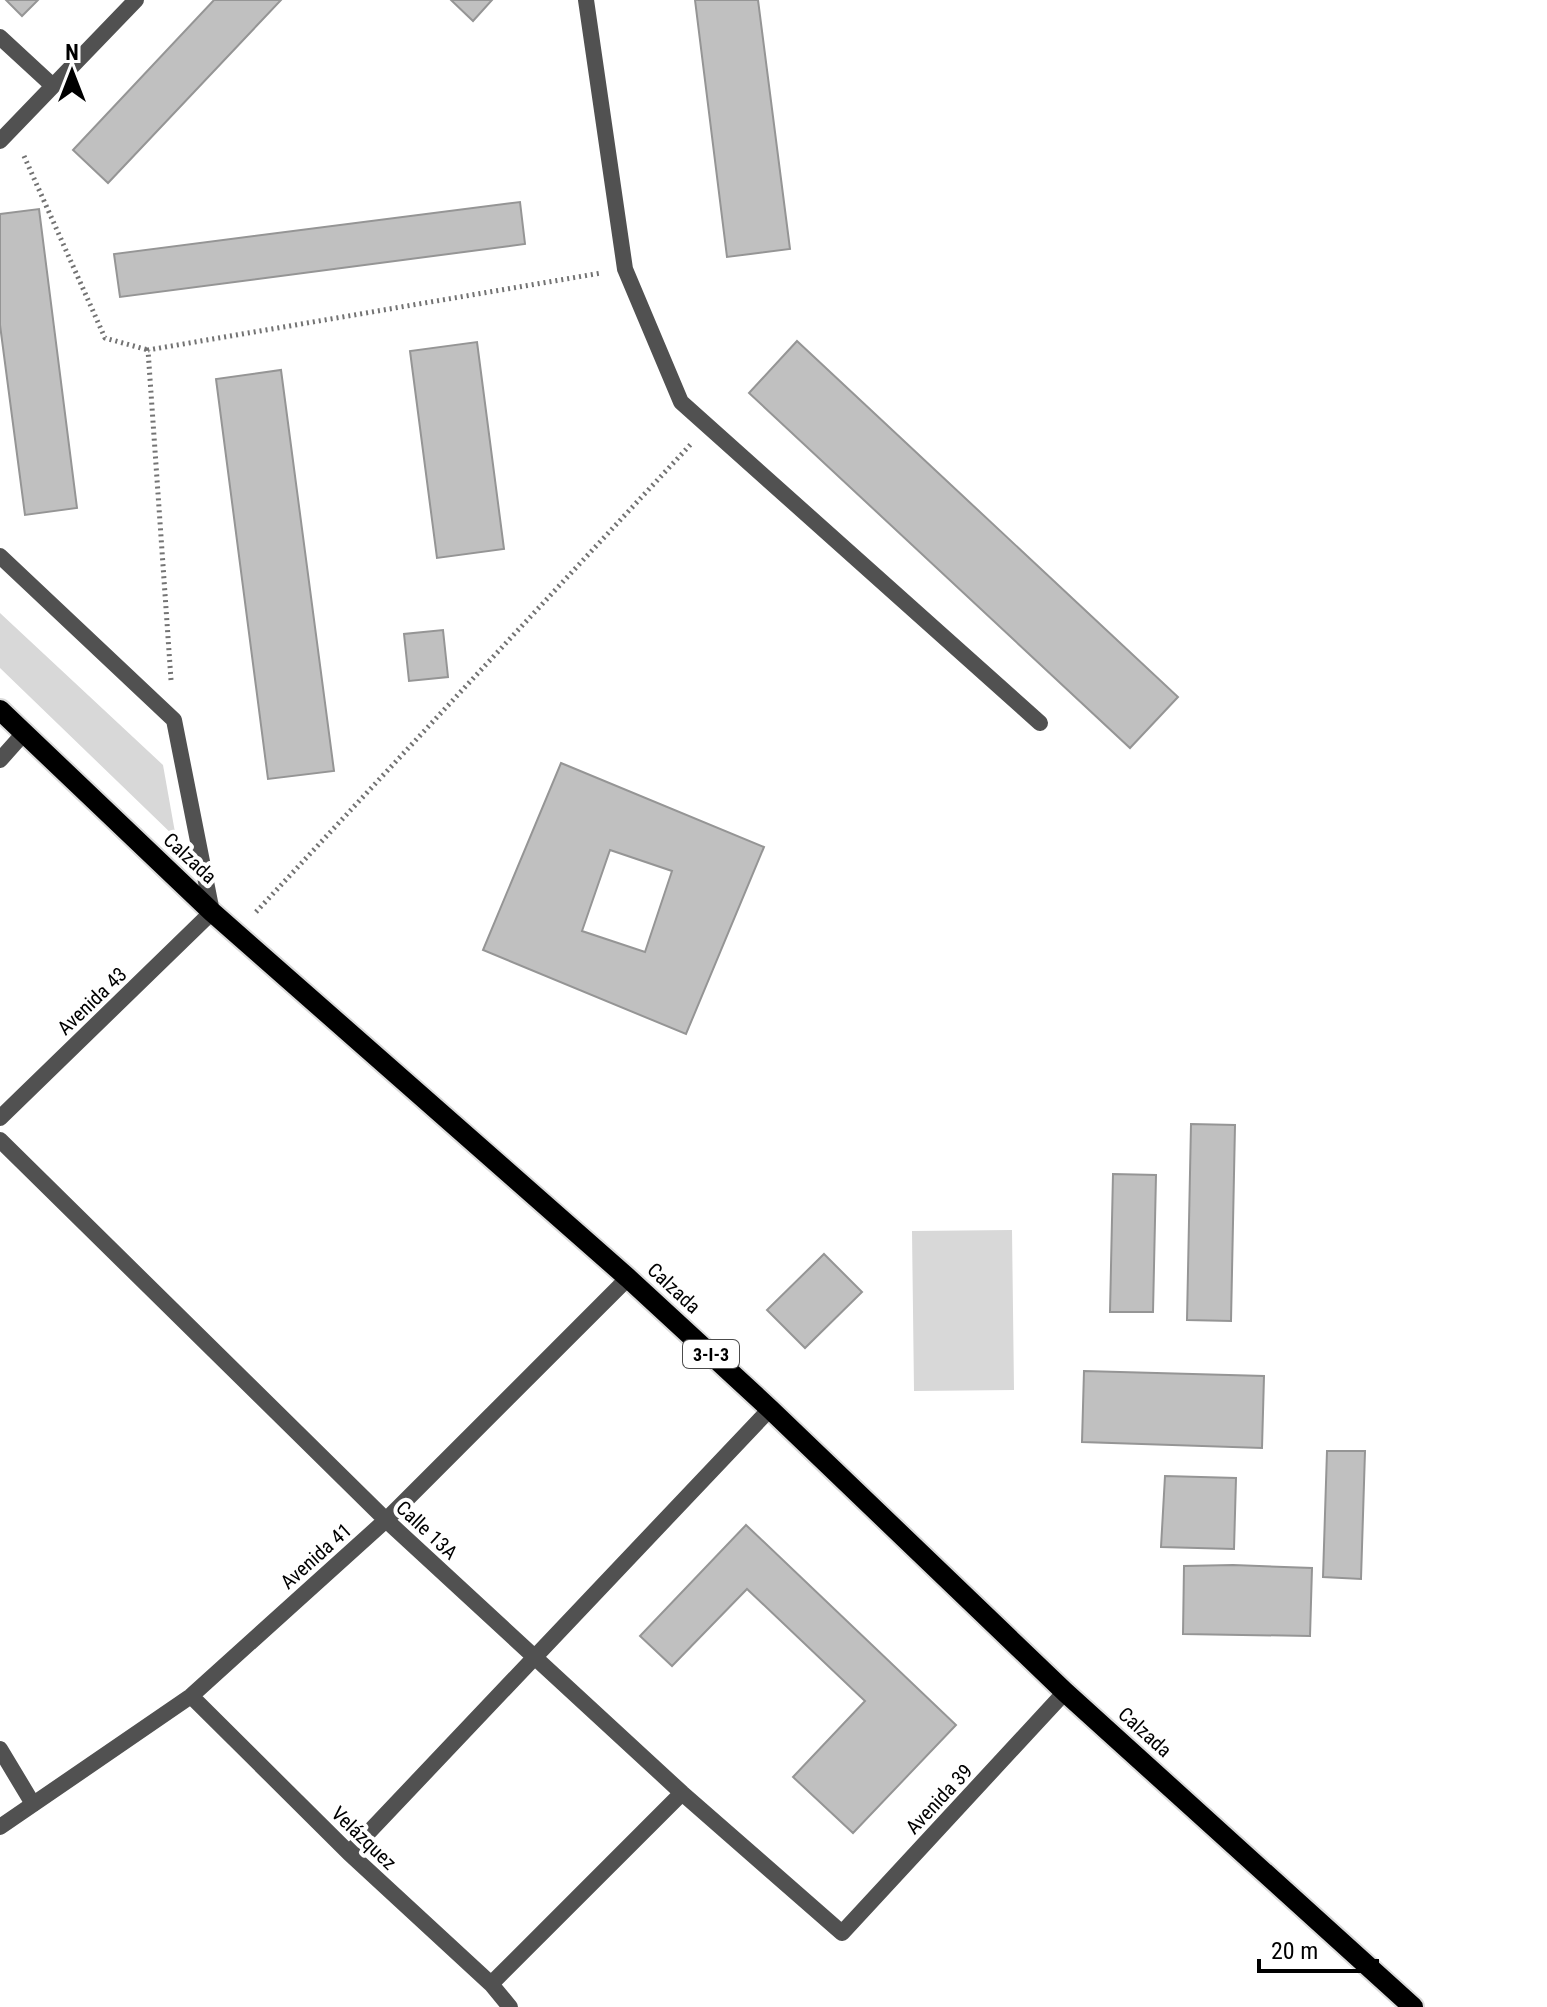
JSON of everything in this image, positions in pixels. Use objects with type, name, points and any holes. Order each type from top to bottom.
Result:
[{"type":"main road","name":"Calzada","points":[[0,710],[212,912],[628,1278],[770,1409],[1065,1692],[1413,2007]]},
{"type":"street","points":[[0,141],[136,0]]},
{"type":"street","points":[[586,0],[625,269],[681,402],[1040,723]]},
{"type":"street","points":[[0,37],[53,86]]},
{"type":"street","points":[[0,556],[174,720],[212,912]]},
{"type":"street","points":[[0,760],[24,733]]},
{"type":"street","name":"Avenida 43","points":[[0,1118],[212,912]]},
{"type":"street","name":"Calle 13A","points":[[0,1140],[386,1520],[682,1793],[842,1933]]},
{"type":"street","name":"Avenida 41","points":[[0,1827],[191,1696],[386,1520],[628,1278]]},
{"type":"street","points":[[349,1853],[533,1655],[770,1409]]},
{"type":"street","name":"Avenida 39","points":[[842,1933],[1065,1692]]},
{"type":"street","name":"Velázquez","points":[[191,1696],[349,1853],[491,1984],[510,2007]]},
{"type":"street","points":[[0,1749],[33,1804]]},
{"type":"street","points":[[491,1984],[682,1793]]},
{"type":"path","points":[[12,128],[105,338],[148,350],[625,269]]},
{"type":"path","points":[[148,350],[174,720]]},
{"type":"path","points":[[237,932],[708,426]]},
{"type":"shaded area","points":[[0,613],[163,765],[176,838],[0,668]]},
{"type":"shaded area","points":[[1012,1230],[1014,1390],[914,1391],[912,1231]]},
{"type":"building","points":[[6,0],[38,0],[22,16]]},
{"type":"building","points":[[214,0],[281,0],[108,183],[73,150]]},
{"type":"building","points":[[451,0],[492,0],[473,21]]},
{"type":"building","points":[[695,0],[758,0],[790,249],[727,257]]},
{"type":"building","points":[[520,202],[525,244],[120,297],[114,254]]},
{"type":"building","points":[[39,209],[77,508],[25,515],[0,325],[0,214]]},
{"type":"building","points":[[797,341],[1178,697],[1130,748],[749,393]]},
{"type":"building","points":[[477,342],[504,549],[437,558],[410,351]]},
{"type":"building","points":[[281,370],[334,771],[268,779],[216,379]]},
{"type":"building","points":[[443,630],[448,677],[409,681],[404,634]]},
{"type":"building","points":[[561,763],[764,847],[686,1034],[483,950]],"holes":[[[610,850],[672,871],[645,952],[582,931]]]},
{"type":"building","points":[[1191,1124],[1235,1125],[1231,1321],[1187,1320]]},
{"type":"building","points":[[1113,1174],[1156,1175],[1153,1312],[1110,1312]]},
{"type":"building","points":[[824,1254],[862,1292],[805,1348],[767,1310]]},
{"type":"building","points":[[1084,1371],[1264,1376],[1262,1448],[1082,1442]]},
{"type":"building","points":[[1327,1451],[1365,1451],[1361,1579],[1323,1577]]},
{"type":"building","points":[[1165,1476],[1236,1478],[1234,1549],[1161,1547]]},
{"type":"building","points":[[746,1525],[956,1725],[853,1833],[793,1777],[865,1701],[747,1589],[672,1666],[640,1636]]},
{"type":"building","points":[[1184,1566],[1312,1568],[1310,1636],[1183,1634]]}]
